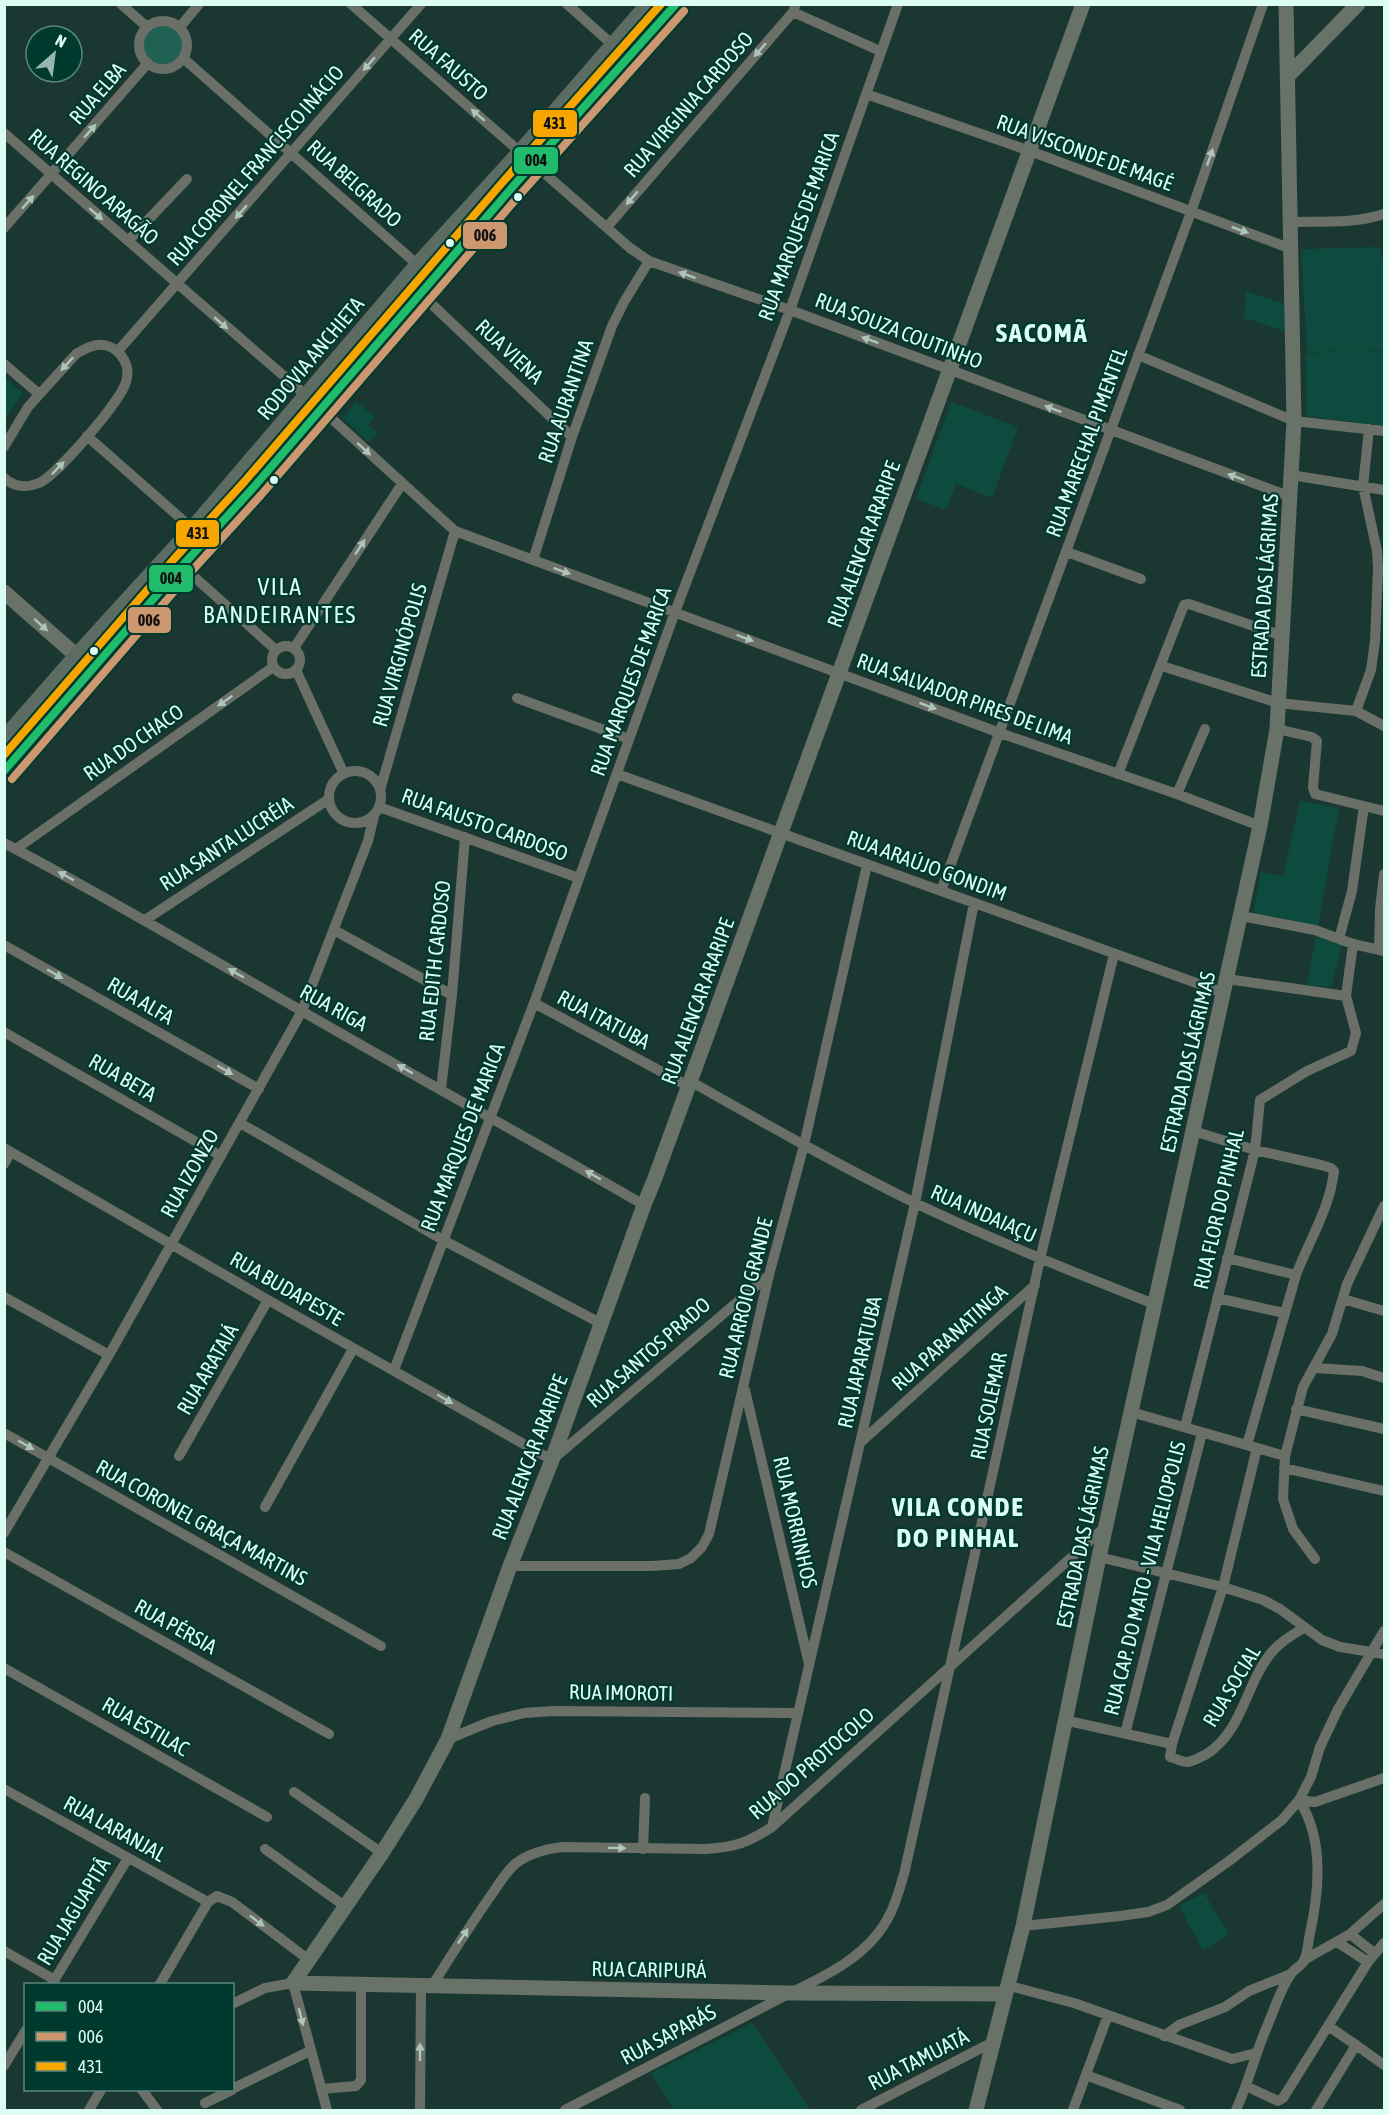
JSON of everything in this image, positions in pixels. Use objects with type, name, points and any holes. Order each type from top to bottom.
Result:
[{"type":"highway","name":"RODOVIA ANCHIETA","points":[[4,742],[194,530],[421,294],[614,46],[651,4]]},
{"type":"highway","name":"RODOVIA ANCHIETA","points":[[4,771],[253,488],[314,403],[420,266],[676,4]]},
{"type":"street","points":[[121,4],[147,27]]},
{"type":"street","points":[[180,27],[199,4]]},
{"type":"street","name":"RUA FAUSTO","points":[[351,4],[528,158]]},
{"type":"street","name":"RUA CORONEL FRANCISCO INÁCIO","points":[[118,351],[421,4]]},
{"type":"street","points":[[567,4],[614,46]]},
{"type":"street","name":"RUA MARQUES DE MARICA","points":[[394,1370],[534,1003],[675,612],[790,310],[898,4]]},
{"type":"street","name":"RUA ALENCAR ARARIPE","points":[[293,1983],[382,1853],[416,1799],[448,1739],[510,1566],[602,1324],[782,832],[837,673],[1083,4]]},
{"type":"street","name":"RUA MARECHAL PIMENTEL","points":[[941,891],[1191,212],[1263,4]]},
{"type":"street","name":"ESTRADA DAS LÁGRIMAS","points":[[976,2110],[1023,1926],[1098,1557],[1241,916],[1277,729],[1280,635],[1291,497],[1294,421],[1286,4]]},
{"type":"street","points":[[1287,77],[1358,4]]},
{"type":"street","points":[[794,8],[880,51]]},
{"type":"street","name":"RUA VIRGINIA CARDOSO","points":[[607,227],[794,8]]},
{"type":"street","points":[[167,21],[180,27],[187,45],[179,63],[160,68],[148,63],[140,50],[142,34],[147,27],[153,23],[167,21]]},
{"type":"street","name":"RUA BELGRADO","points":[[183,58],[420,266]]},
{"type":"street","name":"RUA ELBA","points":[[4,228],[148,63]]},
{"type":"street","name":"RUA VISCONDE DE MAGÉ","points":[[866,94],[1030,151],[1289,248]]},
{"type":"street","name":"RUA REGINO ARAGÃO","points":[[4,133],[314,403]]},
{"type":"street","name":"RUA SOUZA COUTINHO","points":[[528,158],[649,261],[790,310],[1291,497]]},
{"type":"street","points":[[128,241],[187,179]]},
{"type":"street","points":[[1289,222],[1354,221],[1384,214]]},
{"type":"street","name":"RUA AURANTINA","points":[[533,560],[572,436],[612,326],[649,261]]},
{"type":"street","name":"RUA VIENA","points":[[421,294],[572,436]]},
{"type":"street","points":[[4,447],[17,423],[39,394],[76,354],[86,348],[104,345],[118,351],[126,365],[126,382],[118,397],[87,436],[40,483],[23,487],[5,480]]},
{"type":"street","points":[[1138,354],[1294,421],[1384,431]]},
{"type":"street","points":[[4,364],[39,394]]},
{"type":"street","name":"RUA SALVADOR PIRES DE LIMA","points":[[314,403],[455,531],[1000,733],[1177,794],[1260,826]]},
{"type":"street","points":[[1356,711],[1374,656],[1377,551],[1363,486],[1369,429]]},
{"type":"street","points":[[87,436],[194,530]]},
{"type":"street","points":[[1292,475],[1384,490]]},
{"type":"street","points":[[294,648],[402,484]]},
{"type":"street","name":"RUA VIRGINÓPOLIS","points":[[380,790],[455,531]]},
{"type":"street","points":[[1066,552],[1140,579]]},
{"type":"street","points":[[182,566],[276,650]]},
{"type":"street","points":[[4,592],[78,657]]},
{"type":"street","points":[[1118,774],[1186,604],[1280,635]]},
{"type":"street","points":[[284,646],[294,648],[300,659],[296,670],[289,674],[282,674],[273,667],[272,656],[276,650],[284,646]]},
{"type":"street","points":[[1162,666],[1278,703],[1356,711],[1384,726]]},
{"type":"street","name":"RUA DO CHACO","points":[[16,849],[273,667]]},
{"type":"street","points":[[296,670],[344,774]]},
{"type":"street","points":[[518,698],[629,739]]},
{"type":"street","points":[[1177,794],[1204,729]]},
{"type":"street","points":[[1277,729],[1312,737],[1317,741],[1313,787],[1315,794],[1384,811]]},
{"type":"street","points":[[353,772],[362,772],[370,776],[380,790],[381,799],[376,811],[365,821],[356,823],[346,822],[338,816],[329,799],[333,784],[344,774],[353,772]]},
{"type":"street","name":"RUA ARAÚJO GONDIM","points":[[617,774],[1114,954],[1226,986],[1346,996]]},
{"type":"street","name":"RUA SANTA LUCRÉIA","points":[[145,920],[329,799]]},
{"type":"street","points":[[1339,939],[1352,891],[1364,806]]},
{"type":"street","name":"RUA FAUSTO CARDOSO","points":[[376,811],[465,837],[579,878]]},
{"type":"street","name":"RUA IZONZO","points":[[4,1533],[109,1355],[302,1011],[368,841],[376,811]]},
{"type":"street","name":"RUA EDITH CARDOSO","points":[[441,1089],[452,995],[465,837]]},
{"type":"street","name":"RUA RIGA","points":[[4,843],[145,920],[644,1205]]},
{"type":"street","name":"RUA ARROIO GRANDE","points":[[510,1566],[679,1564],[691,1558],[702,1547],[709,1533],[768,1275],[804,1145],[867,865]]},
{"type":"street","points":[[1241,916],[1315,930],[1353,944],[1382,950],[1380,909],[1384,874]]},
{"type":"street","name":"RUA JAPARATUBA","points":[[772,1827],[915,1203],[974,903]]},
{"type":"street","points":[[334,930],[452,995]]},
{"type":"street","name":"RUA FLOR DO PINHAL","points":[[1185,1427],[1255,1150],[1260,1100],[1307,1071],[1351,1051],[1356,1033],[1346,996],[1353,944]]},
{"type":"street","name":"RUA ALFA","points":[[4,945],[259,1089]]},
{"type":"street","name":"RUA SOLEMAR","points":[[790,1993],[843,1965],[867,1946],[891,1913],[905,1870],[1040,1259],[1114,954]]},
{"type":"street","name":"RUA ITATUBA","points":[[534,1003],[804,1145]]},
{"type":"street","name":"RUA BETA","points":[[4,1032],[221,1156]]},
{"type":"street","points":[[240,1123],[443,1240],[602,1324]]},
{"type":"street","points":[[1064,1720],[1172,1744],[1223,1587],[1252,1446],[1284,1313],[1306,1248],[1320,1221],[1334,1171],[1321,1165],[1255,1150],[1193,1131]]},
{"type":"street","name":"RUA INDAIAÇU","points":[[804,1145],[915,1203],[1040,1259],[1154,1304]]},
{"type":"street","points":[[4,1164],[8,1150]]},
{"type":"street","name":"RUA BUDAPESTE","points":[[8,1150],[552,1460]]},
{"type":"street","points":[[1315,1559],[1293,1529],[1283,1499],[1285,1456],[1296,1408],[1304,1387],[1332,1334],[1347,1284],[1384,1206]]},
{"type":"street","points":[[1227,1258],[1296,1275]]},
{"type":"street","name":"RUA SANTOS PRADO","points":[[552,1460],[768,1275]]},
{"type":"street","name":"RUA PARANATINGA","points":[[861,1441],[1035,1285]]},
{"type":"street","points":[[4,1296],[109,1355]]},
{"type":"street","points":[[1218,1298],[1284,1313]]},
{"type":"street","points":[[1342,1299],[1384,1311]]},
{"type":"street","name":"RUA ARATAIÁ","points":[[179,1456],[268,1300]]},
{"type":"street","points":[[265,1507],[354,1349]]},
{"type":"street","points":[[1315,1368],[1362,1371],[1384,1378]]},
{"type":"street","name":"RUA MORRINHOS","points":[[744,1386],[809,1667]]},
{"type":"street","points":[[1296,1408],[1384,1429]]},
{"type":"street","points":[[1131,1412],[1285,1456]]},
{"type":"street","name":"RUA CAP. DO MATO - VILA HELIOPOLIS","points":[[1125,1734],[1202,1432]]},
{"type":"street","name":"RUA CORONEL GRAÇA MARTINS","points":[[4,1433],[381,1646]]},
{"type":"street","points":[[1284,1468],[1384,1491]]},
{"type":"street","name":"RUA DO PROTOCOLO","points":[[427,1986],[515,1864],[545,1849],[562,1847],[643,1849],[727,1847],[748,1842],[772,1827],[1105,1527]]},
{"type":"street","name":"RUA PÉRSIA","points":[[4,1552],[329,1734]]},
{"type":"street","points":[[1098,1557],[1223,1587],[1263,1600],[1280,1609],[1322,1640],[1340,1647],[1384,1654]]},
{"type":"street","name":"RUA SOCIAL","points":[[1172,1744],[1170,1757],[1188,1762],[1213,1750],[1233,1728],[1257,1676],[1271,1653],[1285,1640],[1304,1628]]},
{"type":"street","points":[[1023,1926],[1148,1912],[1167,1905],[1229,1862],[1282,1820],[1299,1800],[1311,1777],[1320,1747],[1338,1708],[1384,1631]]},
{"type":"street","name":"RUA ESTILAC","points":[[4,1668],[267,1817]]},
{"type":"street","name":"RUA IMOROTI","points":[[448,1739],[492,1721],[524,1713],[554,1711],[798,1713]]},
{"type":"street","points":[[1299,1800],[1315,1802],[1384,1778]]},
{"type":"street","points":[[294,1792],[382,1853]]},
{"type":"street","name":"RUA LARANJAL","points":[[6,1794],[207,1902]]},
{"type":"street","points":[[643,1849],[645,1798]]},
{"type":"street","points":[[1299,1800],[1306,1811],[1314,1839],[1317,1862],[1317,1888],[1304,1960]]},
{"type":"street","points":[[265,1849],[346,1907]]},
{"type":"street","name":"RUA JAGUAPITÂ","points":[[54,1982],[128,1858]]},
{"type":"street","points":[[161,1983],[207,1902],[217,1896],[228,1899],[309,1960]]},
{"type":"street","points":[[1236,2110],[1256,2053],[1291,1974],[1304,1960],[1350,1934],[1384,1904]]},
{"type":"street","points":[[1350,1934],[1371,1958]]},
{"type":"street","points":[[1337,1942],[1371,1958]]},
{"type":"street","points":[[1245,2086],[1280,2100],[1371,1958],[1384,1943]]},
{"type":"street","points":[[4,1951],[54,1982]]},
{"type":"street","points":[[1164,2036],[1179,2025],[1225,2007],[1249,1991],[1291,1974]]},
{"type":"street","points":[[234,2003],[265,1989],[293,1983],[327,2110]]},
{"type":"street","name":"RUA CARIPURÁ","points":[[293,1983],[790,1993],[1005,1990]]},
{"type":"street","points":[[321,2089],[356,2086],[361,2080],[361,1985]]},
{"type":"street","points":[[420,2110],[427,1986]]},
{"type":"street","points":[[1005,1990],[1048,1995],[1232,2059],[1256,2053]]},
{"type":"street","name":"RUA SAPARÁS","points":[[565,2110],[790,1993]]},
{"type":"street","points":[[1073,2110],[1108,2015]]},
{"type":"street","points":[[1328,2026],[1384,2065]]},
{"type":"street","points":[[4,2066],[24,2033]]},
{"type":"street","name":"RUA TAMUATÁ","points":[[861,2110],[993,2042]]},
{"type":"street","points":[[1316,2110],[1356,2045]]},
{"type":"street","points":[[234,2088],[310,2051]]},
{"type":"street","points":[[1086,2075],[1180,2110]]},
{"type":"street","points":[[89,2110],[100,2091]]},
{"type":"street","points":[[143,2091],[157,2110]]},
{"type":"street","points":[[205,2103],[227,2091]]},
{"type":"shaded area","points":[[163,24],[177,30],[183,44],[177,58],[163,64],[149,58],[143,44],[149,30]]},
{"type":"shaded area","points":[[1379,247],[1384,261],[1384,350],[1307,352],[1301,249]]},
{"type":"shaded area","points":[[1246,291],[1285,304],[1287,332],[1244,318]]},
{"type":"shaded area","points":[[1384,351],[1384,426],[1306,416],[1306,353]]},
{"type":"shaded area","points":[[5,378],[23,393],[5,420]]},
{"type":"shaded area","points":[[356,401],[375,417],[368,425],[377,433],[369,442],[342,418]]},
{"type":"shaded area","points":[[951,402],[1018,427],[992,498],[956,484],[946,510],[916,499]]},
{"type":"shaded area","points":[[1300,801],[1339,808],[1318,927],[1253,915],[1261,872],[1283,876]]},
{"type":"shaded area","points":[[1316,936],[1342,945],[1331,987],[1307,985]]},
{"type":"shaded area","points":[[1204,1893],[1229,1934],[1203,1951],[1179,1906]]},
{"type":"shaded area","points":[[752,2023],[810,2110],[674,2110],[651,2073]]},
{"type":"transit line","name":"431","points":[[4,755],[245,481],[501,184],[661,4]]},
{"type":"transit line","name":"004","points":[[4,771],[253,488],[509,191],[676,4]]},
{"type":"transit line","name":"006","points":[[12,779],[517,198],[684,11]]},
{"type":"district","name":"SACOMÃ","points":[[1042,332]]},
{"type":"district","name":"VILA BANDEIRANTES","points":[[280,600]]},
{"type":"district","name":"VILA CONDE DO PINHAL","points":[[958,1522]]}]
